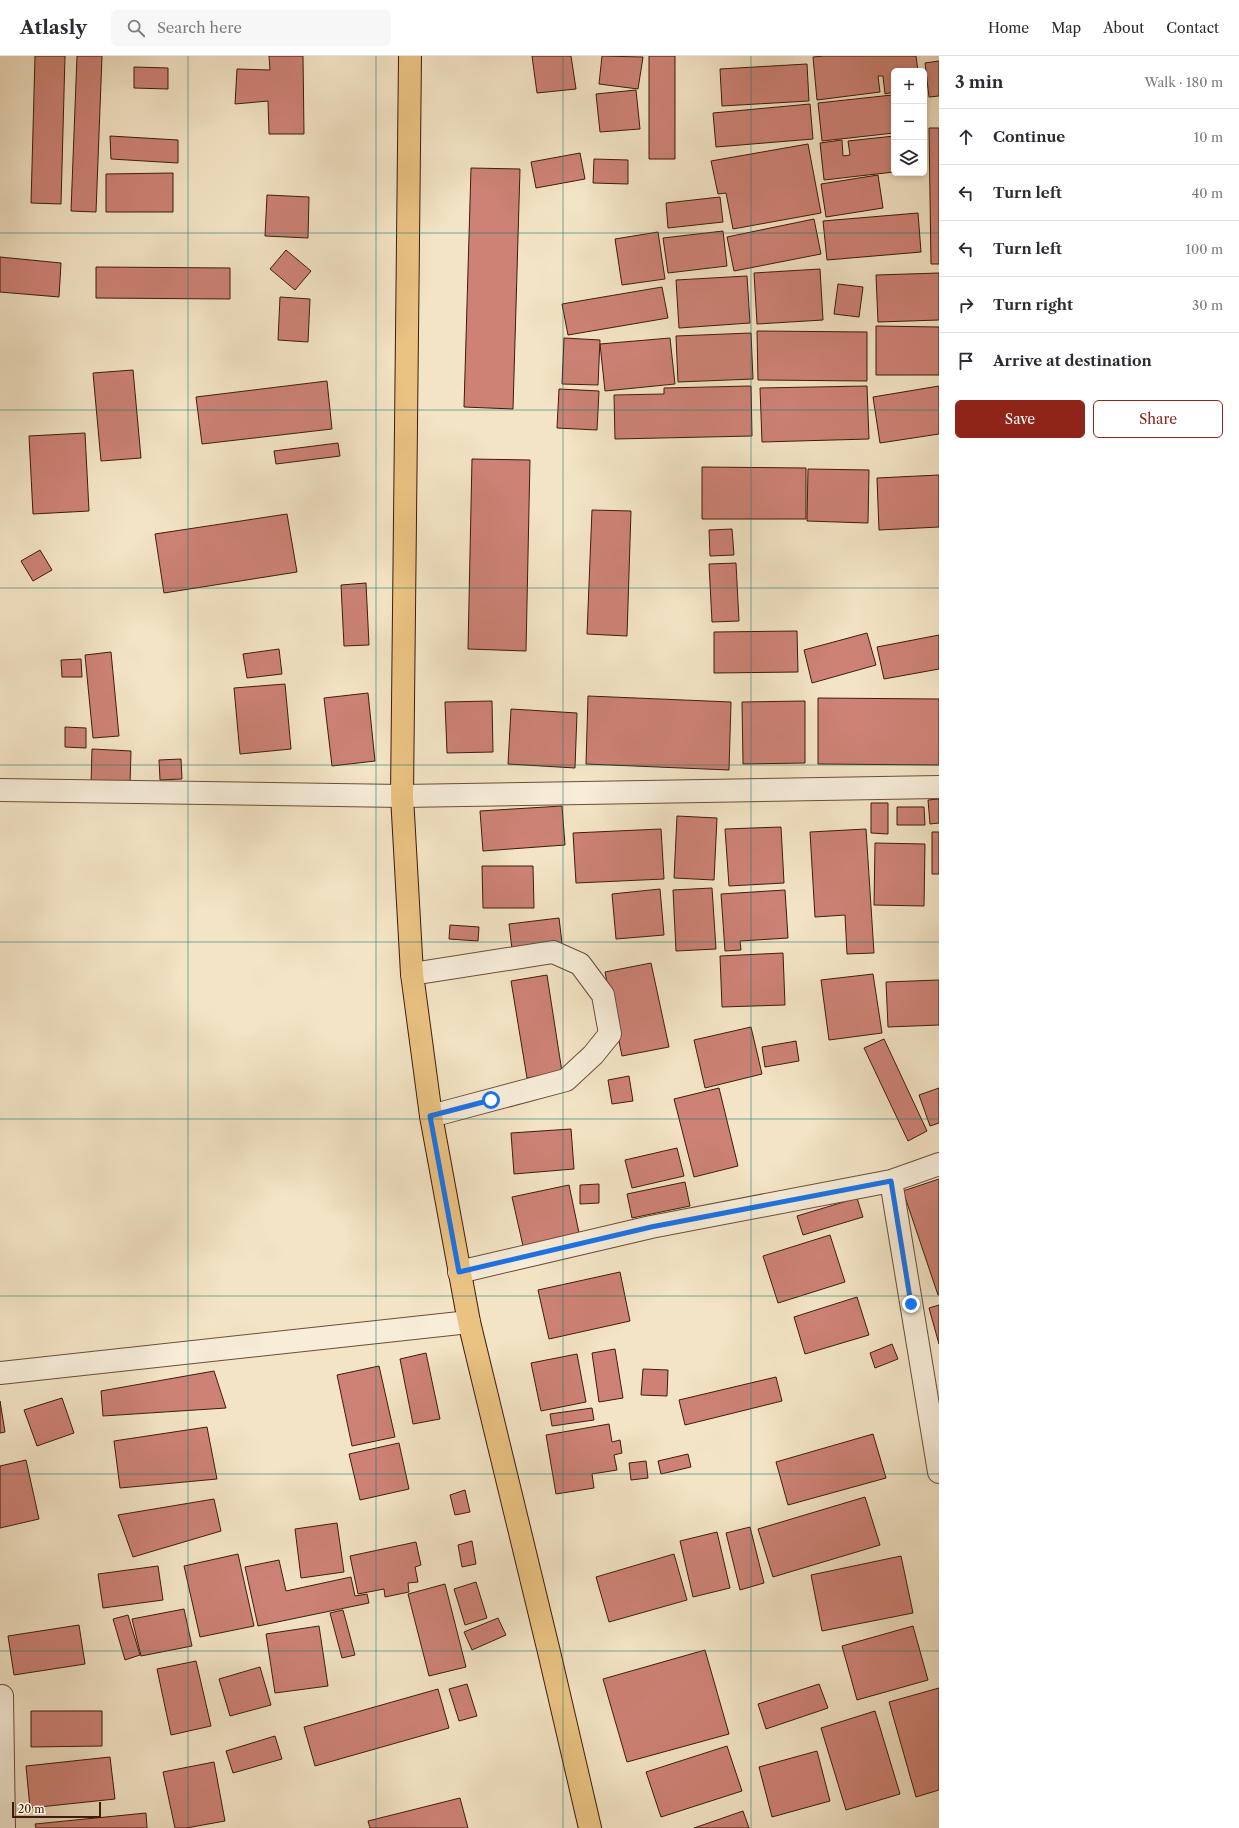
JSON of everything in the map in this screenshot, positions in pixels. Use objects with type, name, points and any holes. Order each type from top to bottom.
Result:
[{"type":"main road","points":[[410,56],[402,796],[412,974],[430,1116],[469,1322],[590,1828]]},
{"type":"street","points":[[0,790],[402,796],[939,787]]},
{"type":"street","points":[[412,974],[553,952],[580,964],[604,995],[610,1034],[593,1055],[566,1080],[430,1116]]},
{"type":"street","points":[[459,1272],[651,1227],[891,1181],[939,1164]]},
{"type":"street","points":[[891,1181],[939,1472]]},
{"type":"street","points":[[0,1374],[469,1322]]},
{"type":"street","points":[[2,1696],[4,1828]]},
{"type":"building","points":[[35,56],[65,56],[61,204],[31,203]]},
{"type":"building","points":[[77,56],[102,56],[96,212],[71,211]]},
{"type":"building","points":[[269,56],[303,56],[304,134],[269,134],[268,101],[235,104],[237,69],[270,70]]},
{"type":"building","points":[[532,56],[571,56],[576,89],[537,93]]},
{"type":"building","points":[[602,56],[643,57],[638,89],[599,84]]},
{"type":"building","points":[[649,56],[675,56],[675,159],[649,159]]},
{"type":"building","points":[[916,56],[918,68],[891,68],[891,93],[885,94],[883,76],[878,76],[880,92],[817,100],[813,57]]},
{"type":"building","points":[[939,61],[939,96],[929,97],[927,68],[926,68],[925,63]]},
{"type":"building","points":[[807,64],[809,101],[722,106],[720,69]]},
{"type":"building","points":[[134,67],[168,68],[168,89],[134,88]]},
{"type":"building","points":[[636,90],[640,129],[600,132],[596,94]]},
{"type":"building","points":[[891,95],[891,133],[822,141],[818,103]]},
{"type":"building","points":[[810,104],[813,139],[716,147],[713,113]]},
{"type":"building","points":[[929,128],[939,128],[939,264],[931,264]]},
{"type":"building","points":[[110,136],[178,140],[178,163],[111,159]]},
{"type":"building","points":[[891,136],[891,172],[824,180],[820,143],[842,140],[843,156],[850,155],[848,141]]},
{"type":"building","points":[[808,144],[821,213],[733,229],[726,193],[718,194],[711,161]]},
{"type":"building","points":[[580,153],[585,179],[536,188],[531,162]]},
{"type":"building","points":[[594,159],[628,160],[628,184],[593,183]]},
{"type":"building","points":[[471,168],[520,169],[513,409],[464,407]]},
{"type":"building","points":[[173,173],[173,212],[106,212],[106,174]]},
{"type":"building","points":[[878,175],[883,208],[826,217],[821,184]]},
{"type":"building","points":[[267,195],[309,197],[308,238],[265,236]]},
{"type":"building","points":[[720,197],[723,222],[668,228],[666,203]]},
{"type":"building","points":[[918,213],[921,252],[827,260],[823,221]]},
{"type":"building","points":[[814,219],[821,254],[734,271],[727,237]]},
{"type":"building","points":[[723,231],[727,266],[668,273],[663,238]]},
{"type":"building","points":[[658,232],[665,279],[622,285],[615,239]]},
{"type":"building","points":[[286,250],[311,271],[295,290],[270,269]]},
{"type":"building","points":[[0,257],[61,263],[59,297],[0,292]]},
{"type":"building","points":[[96,267],[230,268],[230,299],[96,298]]},
{"type":"building","points":[[820,269],[823,320],[757,324],[754,273]]},
{"type":"building","points":[[939,273],[939,320],[878,322],[876,275]]},
{"type":"building","points":[[747,276],[750,323],[679,328],[676,280]]},
{"type":"building","points":[[838,284],[863,287],[859,317],[834,314]]},
{"type":"building","points":[[662,287],[668,318],[568,335],[562,304]]},
{"type":"building","points":[[280,297],[310,299],[308,342],[278,340]]},
{"type":"building","points":[[876,326],[939,327],[939,375],[876,375]]},
{"type":"building","points":[[757,331],[867,332],[867,381],[758,380]]},
{"type":"building","points":[[751,333],[753,379],[678,382],[676,336]]},
{"type":"building","points":[[564,338],[600,340],[598,385],[562,384]]},
{"type":"building","points":[[670,338],[675,384],[605,391],[600,344]]},
{"type":"building","points":[[133,370],[141,458],[101,461],[93,373]]},
{"type":"building","points":[[327,381],[332,429],[202,444],[196,397]]},
{"type":"building","points":[[751,386],[752,436],[615,439],[614,395],[664,394],[664,388]]},
{"type":"building","points":[[867,386],[869,439],[762,442],[760,388]]},
{"type":"building","points":[[939,386],[939,434],[880,443],[873,397]]},
{"type":"building","points":[[559,389],[599,391],[597,430],[557,428]]},
{"type":"building","points":[[85,433],[89,511],[33,514],[29,436]]},
{"type":"building","points":[[338,443],[340,456],[276,464],[274,451]]},
{"type":"building","points":[[472,459],[530,460],[526,651],[468,649]]},
{"type":"building","points":[[702,467],[806,468],[806,519],[702,519]]},
{"type":"building","points":[[808,469],[869,470],[868,523],[807,521]]},
{"type":"building","points":[[939,475],[939,527],[879,530],[877,478]]},
{"type":"building","points":[[592,510],[631,511],[627,636],[587,634]]},
{"type":"building","points":[[287,514],[297,572],[164,593],[155,534]]},
{"type":"building","points":[[732,529],[734,555],[710,556],[709,530]]},
{"type":"building","points":[[40,550],[52,570],[33,581],[21,561]]},
{"type":"building","points":[[736,563],[739,621],[712,622],[709,564]]},
{"type":"building","points":[[366,583],[369,645],[344,646],[341,585]]},
{"type":"building","points":[[797,631],[798,672],[714,673],[714,632]]},
{"type":"building","points":[[867,633],[876,665],[812,683],[804,650]]},
{"type":"building","points":[[939,635],[939,669],[884,679],[877,647]]},
{"type":"building","points":[[279,649],[282,674],[247,678],[243,654]]},
{"type":"building","points":[[111,652],[119,736],[93,738],[85,655]]},
{"type":"building","points":[[81,659],[82,677],[62,677],[61,660]]},
{"type":"building","points":[[285,684],[291,749],[240,754],[234,688]]},
{"type":"building","points":[[368,693],[375,761],[332,766],[324,698]]},
{"type":"building","points":[[588,696],[731,702],[729,770],[586,764]]},
{"type":"building","points":[[818,698],[939,699],[939,765],[818,764]]},
{"type":"building","points":[[492,701],[493,752],[447,753],[445,702]]},
{"type":"building","points":[[805,701],[805,763],[743,764],[742,702]]},
{"type":"building","points":[[511,709],[577,713],[575,768],[508,764]]},
{"type":"building","points":[[65,727],[86,728],[86,748],[65,747]]},
{"type":"building","points":[[92,749],[131,751],[130,785],[91,784]]},
{"type":"building","points":[[181,759],[182,779],[160,780],[159,760]]},
{"type":"building","points":[[939,799],[939,823],[930,824],[928,800]]},
{"type":"building","points":[[871,803],[888,803],[888,834],[871,833]]},
{"type":"building","points":[[562,806],[565,845],[483,851],[480,811]]},
{"type":"building","points":[[897,807],[924,807],[925,825],[897,825]]},
{"type":"building","points":[[677,816],[717,818],[714,880],[674,878]]},
{"type":"building","points":[[781,827],[784,883],[729,886],[725,829]]},
{"type":"building","points":[[661,829],[664,879],[576,883],[573,833]]},
{"type":"building","points":[[866,829],[874,953],[847,954],[845,915],[815,917],[810,832]]},
{"type":"building","points":[[932,832],[939,832],[939,874],[932,874]]},
{"type":"building","points":[[875,843],[925,844],[924,906],[874,905]]},
{"type":"building","points":[[482,866],[533,866],[534,908],[483,908]]},
{"type":"building","points":[[712,888],[716,949],[676,951],[673,890]]},
{"type":"building","points":[[660,889],[664,935],[616,939],[612,894]]},
{"type":"building","points":[[785,890],[788,938],[740,941],[741,950],[725,951],[721,894]]},
{"type":"building","points":[[559,918],[562,943],[512,949],[509,924]]},
{"type":"building","points":[[450,925],[479,927],[478,941],[449,939]]},
{"type":"building","points":[[783,953],[785,1005],[722,1007],[720,956]]},
{"type":"building","points":[[651,963],[669,1047],[622,1056],[605,972]]},
{"type":"building","points":[[873,974],[882,1033],[829,1040],[821,980]]},
{"type":"building","points":[[547,975],[562,1072],[527,1078],[511,981]]},
{"type":"building","points":[[939,980],[939,1025],[888,1027],[886,982]]},
{"type":"building","points":[[751,1027],[762,1074],[705,1088],[694,1040]]},
{"type":"building","points":[[884,1039],[927,1131],[908,1141],[864,1048]]},
{"type":"building","points":[[796,1041],[799,1061],[765,1067],[762,1047]]},
{"type":"building","points":[[629,1076],[633,1101],[612,1104],[608,1080]]},
{"type":"building","points":[[719,1088],[738,1166],[694,1177],[674,1099]]},
{"type":"building","points":[[939,1088],[939,1123],[930,1126],[919,1095]]},
{"type":"building","points":[[571,1129],[574,1169],[514,1174],[511,1133]]},
{"type":"building","points":[[677,1148],[684,1176],[632,1188],[625,1160]]},
{"type":"building","points":[[939,1179],[939,1295],[938,1295],[903,1191]]},
{"type":"building","points":[[685,1182],[690,1206],[632,1218],[627,1194]]},
{"type":"building","points":[[599,1184],[599,1203],[580,1204],[580,1185]]},
{"type":"building","points":[[569,1185],[579,1233],[523,1246],[512,1197]]},
{"type":"building","points":[[857,1198],[863,1217],[803,1235],[797,1216]]},
{"type":"building","points":[[830,1235],[845,1282],[778,1303],[763,1256]]},
{"type":"building","points":[[620,1272],[630,1321],[549,1339],[538,1290]]},
{"type":"building","points":[[857,1297],[869,1335],[805,1354],[794,1317]]},
{"type":"building","points":[[939,1305],[939,1344],[929,1308]]},
{"type":"building","points":[[892,1344],[898,1359],[875,1368],[870,1353]]},
{"type":"building","points":[[615,1349],[623,1398],[599,1402],[592,1353]]},
{"type":"building","points":[[426,1353],[440,1419],[413,1424],[400,1359]]},
{"type":"building","points":[[577,1354],[586,1402],[541,1411],[531,1363]]},
{"type":"building","points":[[379,1366],[395,1437],[352,1446],[337,1375]]},
{"type":"building","points":[[643,1369],[668,1370],[667,1396],[641,1395]]},
{"type":"building","points":[[214,1371],[226,1408],[103,1416],[101,1391]]},
{"type":"building","points":[[776,1377],[782,1401],[685,1425],[679,1400]]},
{"type":"building","points":[[62,1398],[74,1433],[37,1446],[24,1410]]},
{"type":"building","points":[[0,1401],[5,1432],[0,1433]]},
{"type":"building","points":[[592,1408],[594,1420],[552,1426],[550,1414]]},
{"type":"building","points":[[609,1424],[612,1442],[620,1440],[622,1453],[614,1455],[617,1470],[592,1474],[594,1488],[556,1494],[546,1435]]},
{"type":"building","points":[[207,1427],[217,1479],[120,1488],[114,1441]]},
{"type":"building","points":[[873,1434],[886,1478],[788,1505],[776,1462]]},
{"type":"building","points":[[399,1443],[409,1489],[360,1500],[349,1454]]},
{"type":"building","points":[[688,1454],[691,1467],[661,1474],[658,1461]]},
{"type":"building","points":[[26,1460],[39,1519],[0,1528],[0,1466]]},
{"type":"building","points":[[646,1461],[648,1478],[631,1480],[629,1463]]},
{"type":"building","points":[[465,1490],[470,1512],[455,1515],[450,1495]]},
{"type":"building","points":[[865,1497],[880,1545],[773,1577],[758,1529]]},
{"type":"building","points":[[214,1499],[221,1531],[133,1557],[118,1515]]},
{"type":"building","points":[[337,1523],[344,1572],[301,1578],[295,1529]]},
{"type":"building","points":[[750,1527],[764,1583],[740,1590],[726,1533]]},
{"type":"building","points":[[717,1532],[730,1588],[693,1597],[680,1541]]},
{"type":"building","points":[[472,1541],[476,1564],[462,1567],[458,1545]]},
{"type":"building","points":[[416,1542],[421,1565],[415,1567],[418,1582],[408,1583],[409,1592],[385,1597],[384,1589],[358,1594],[350,1556]]},
{"type":"building","points":[[238,1554],[254,1626],[200,1637],[184,1566]]},
{"type":"building","points":[[674,1554],[687,1600],[609,1622],[596,1577]]},
{"type":"building","points":[[901,1556],[913,1613],[822,1631],[811,1575]]},
{"type":"building","points":[[279,1560],[286,1591],[351,1577],[355,1596],[367,1594],[369,1603],[258,1626],[245,1567]]},
{"type":"building","points":[[158,1566],[163,1600],[103,1608],[98,1574]]},
{"type":"building","points":[[476,1582],[487,1618],[465,1625],[454,1589]]},
{"type":"building","points":[[445,1584],[466,1667],[429,1676],[408,1594]]},
{"type":"building","points":[[184,1609],[192,1646],[141,1656],[132,1619]]},
{"type":"building","points":[[343,1610],[355,1655],[342,1658],[330,1613]]},
{"type":"building","points":[[128,1615],[140,1655],[125,1660],[113,1619]]},
{"type":"building","points":[[498,1618],[506,1635],[472,1650],[464,1632]]},
{"type":"building","points":[[79,1625],[85,1664],[14,1675],[8,1636]]},
{"type":"building","points":[[319,1626],[328,1686],[275,1693],[266,1634]]},
{"type":"building","points":[[913,1626],[928,1680],[857,1700],[842,1646]]},
{"type":"building","points":[[705,1650],[729,1734],[627,1762],[603,1679]]},
{"type":"building","points":[[196,1661],[211,1726],[171,1735],[157,1669]]},
{"type":"building","points":[[260,1667],[271,1705],[230,1716],[219,1679]]},
{"type":"building","points":[[467,1684],[477,1716],[459,1721],[449,1689]]},
{"type":"building","points":[[819,1684],[828,1708],[766,1729],[758,1704]]},
{"type":"building","points":[[939,1688],[939,1790],[916,1797],[889,1702]]},
{"type":"building","points":[[438,1689],[449,1728],[315,1766],[304,1727]]},
{"type":"building","points":[[31,1711],[102,1711],[102,1746],[31,1747]]},
{"type":"building","points":[[875,1711],[900,1794],[846,1810],[821,1728]]},
{"type":"building","points":[[275,1736],[282,1759],[233,1773],[226,1751]]},
{"type":"building","points":[[727,1746],[742,1791],[661,1817],[646,1772]]},
{"type":"building","points":[[817,1751],[830,1801],[772,1817],[759,1767]]},
{"type":"building","points":[[110,1757],[115,1799],[30,1808],[26,1766]]},
{"type":"building","points":[[214,1762],[225,1821],[186,1828],[175,1828],[163,1772]]},
{"type":"building","points":[[460,1798],[468,1828],[370,1828],[368,1821]]},
{"type":"building","points":[[743,1811],[749,1828],[694,1828]]},
{"type":"building","points":[[146,1813],[147,1828],[36,1828],[35,1824]]},
{"type":"route","points":[[491,1100],[430,1116],[459,1272],[651,1227],[891,1181],[911,1304]]}]
